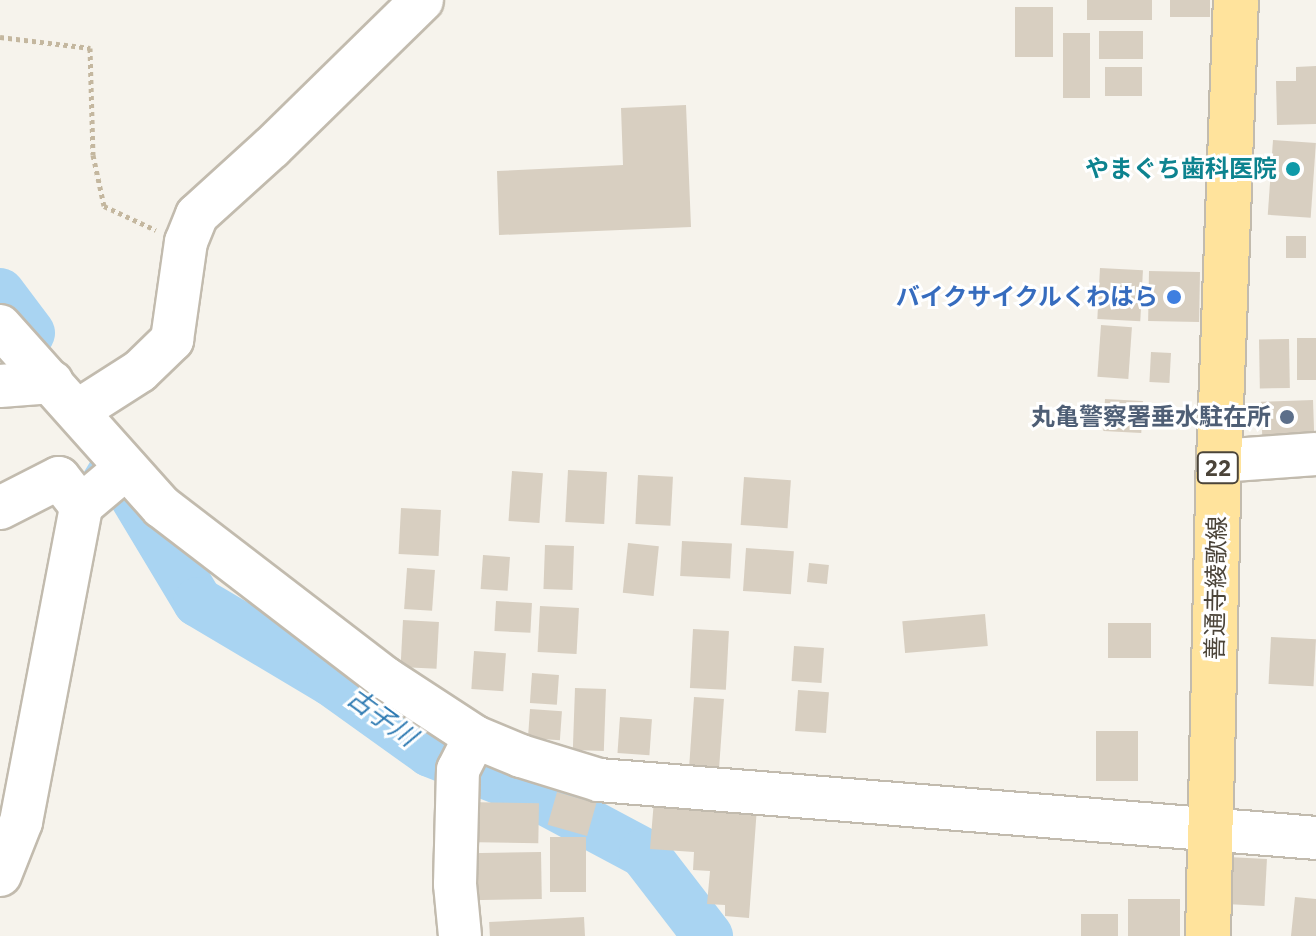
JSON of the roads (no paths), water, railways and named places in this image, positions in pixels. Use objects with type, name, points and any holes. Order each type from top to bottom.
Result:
[{"type":"main road","name":"善通寺綾歌線","points":[[1208,936],[1219,461],[1236,0]]},
{"type":"street","points":[[0,386],[65,396],[140,371],[172,340],[186,242],[197,215],[272,147],[422,0]]},
{"type":"street","points":[[0,326],[162,507],[385,678],[475,737],[599,780],[1316,838]]},
{"type":"street","points":[[1219,461],[1316,454]]},
{"type":"street","points":[[0,875],[21,822],[81,506],[126,468]]},
{"type":"street","points":[[0,508],[59,478],[81,506]]},
{"type":"street","points":[[460,936],[455,884],[458,770],[475,737]]},
{"type":"waterway","name":"古子川","points":[[0,293],[30,333]]},
{"type":"waterway","points":[[82,483],[100,453]]},
{"type":"waterway","name":"古子川","points":[[118,469],[198,602],[331,681],[430,752],[524,789],[644,853],[708,936]]},
{"type":"place","name":"やまぐち歯科医院","points":[[1293,169]]},
{"type":"place","name":"バイクサイクルくわはら","points":[[1174,297]]},
{"type":"place","name":"丸亀警察署垂水駐在所","points":[[1287,417]]}]
